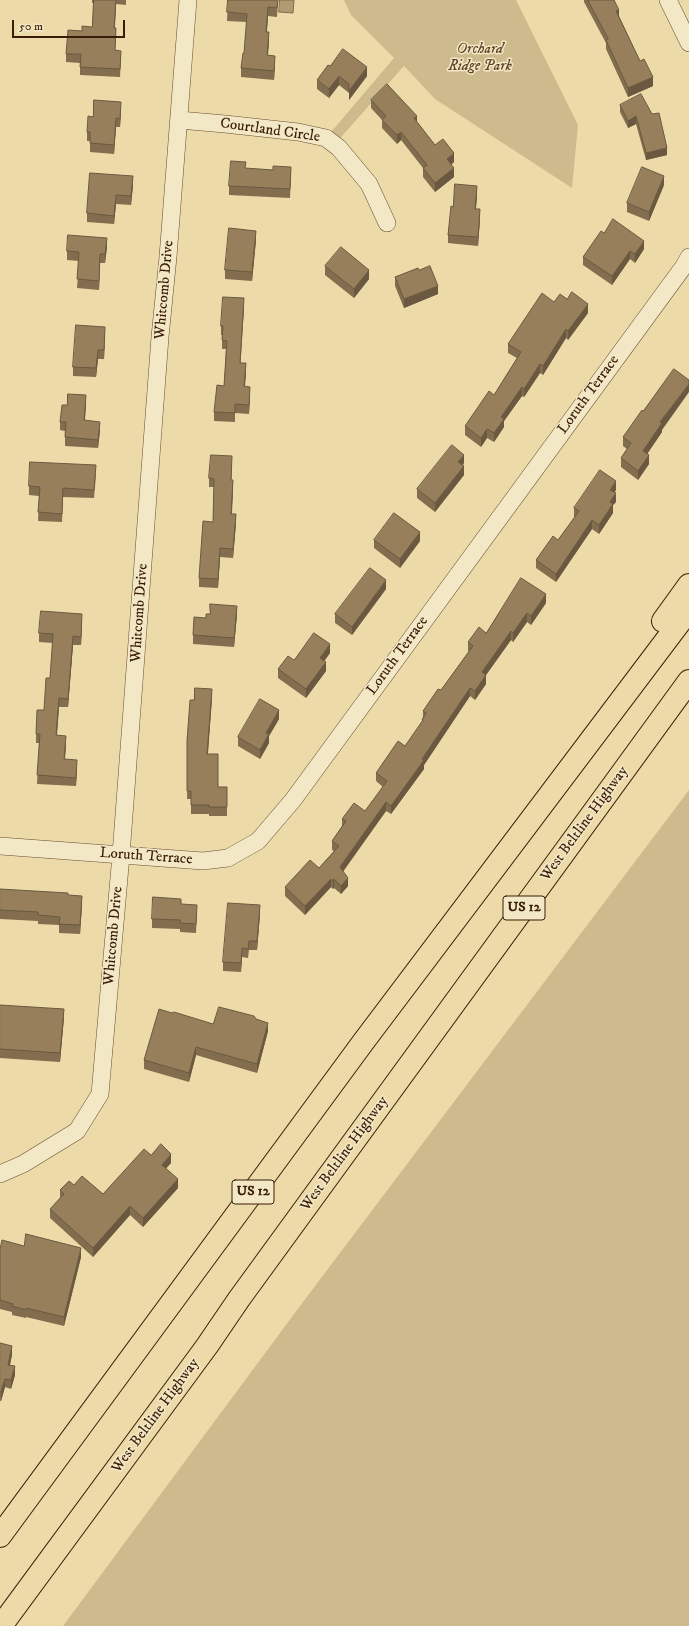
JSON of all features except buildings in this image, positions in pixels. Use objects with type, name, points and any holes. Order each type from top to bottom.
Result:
[{"type":"highway","points":[[508,849],[689,585]]},
{"type":"highway","name":"US 12","points":[[0,1536],[364,1040],[689,610]]},
{"type":"highway","name":"West Beltline Highway","points":[[1,1626],[207,1346],[689,681]]},
{"type":"street","name":"Whitcomb Drive","points":[[0,1174],[23,1164],[77,1131],[100,1094],[121,855],[160,337],[188,0]]},
{"type":"street","points":[[668,0],[689,43]]},
{"type":"street","name":"Courtland Circle","points":[[179,120],[298,132],[326,138],[339,148],[370,184],[387,223]]},
{"type":"street","name":"Loruth Terrace","points":[[0,846],[203,861],[228,858],[258,842],[293,800],[674,279],[689,256]]},
{"type":"green space","name":"Orchard Ridge Park","points":[[344,0],[516,0],[578,125],[572,188],[435,99],[404,66],[335,144],[326,138],[394,58],[351,15]]},
{"type":"green space","points":[[689,790],[689,1626],[63,1626],[300,1306]]},
{"type":"shaded area","points":[[280,0],[294,0],[293,13],[279,12]]}]
